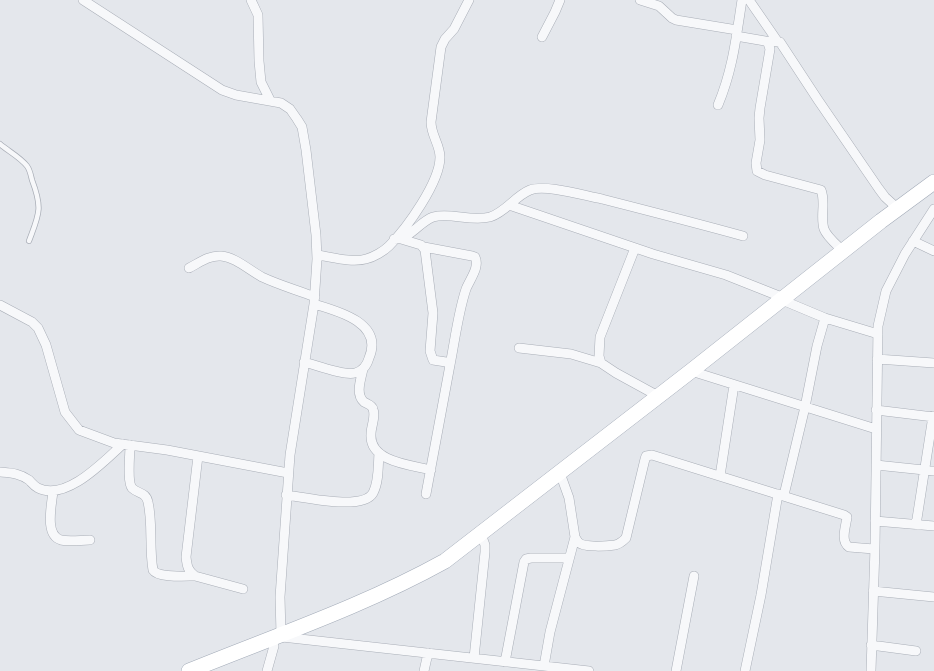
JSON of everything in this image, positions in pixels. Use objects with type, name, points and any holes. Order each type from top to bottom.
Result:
[{"type":"main road","points":[[189,671],[378,595],[445,561],[691,371],[843,251],[934,182]]},
{"type":"street","points":[[83,0],[222,90],[236,95],[281,103],[290,109],[302,127],[317,255],[314,300],[288,473],[276,636],[267,671]]},
{"type":"street","points":[[251,0],[258,15],[259,62],[262,82],[270,100]]},
{"type":"street","points":[[398,239],[416,213],[434,181],[439,167],[440,157],[431,122],[441,47],[445,39],[454,28],[469,0]]},
{"type":"street","points":[[542,36],[560,0]]},
{"type":"street","points":[[640,0],[660,6],[676,20],[737,33],[765,41],[778,42]]},
{"type":"street","points":[[718,105],[730,70],[742,0]]},
{"type":"street","points":[[749,0],[778,42],[784,48],[879,189],[898,209]]},
{"type":"street","points":[[765,41],[768,43],[770,49],[760,108],[760,140],[756,163],[757,171],[765,175],[821,190],[822,222],[824,228],[829,236],[843,251]]},
{"type":"street","points":[[317,255],[350,259],[366,259],[385,249],[427,220],[444,216],[479,219],[498,213],[530,190],[540,188],[550,188],[674,216],[743,236]]},
{"type":"street","points":[[509,205],[635,248],[726,274],[825,318],[878,334]]},
{"type":"street","points":[[870,671],[875,521],[877,358],[881,309],[886,291],[896,269],[912,241],[934,209]]},
{"type":"street","points":[[398,239],[424,247],[472,256],[475,257],[476,260],[475,268],[462,303],[426,494]]},
{"type":"street","points":[[912,241],[934,252]]},
{"type":"street","points":[[424,247],[427,255],[433,313],[430,351],[431,357],[433,360],[446,362],[450,365]]},
{"type":"street","points":[[601,363],[599,356],[600,337],[635,248]]},
{"type":"street","points":[[189,268],[213,256],[230,258],[263,277],[338,310],[354,319],[370,335],[373,342],[372,351],[363,370],[359,390],[364,401],[372,406],[374,410],[370,434],[375,449],[388,459],[431,470]]},
{"type":"street","points":[[0,305],[32,322],[38,328],[46,345],[65,412],[79,430],[114,443],[167,450],[288,473]]},
{"type":"street","points":[[745,671],[781,494],[805,407],[817,346],[825,318]]},
{"type":"street","points":[[519,348],[571,354],[601,363],[658,396]]},
{"type":"street","points":[[877,358],[934,363]]},
{"type":"street","points":[[304,362],[350,374],[363,370]]},
{"type":"street","points":[[691,371],[876,429]]},
{"type":"street","points":[[720,476],[734,385]]},
{"type":"street","points":[[876,410],[933,416],[929,470],[916,525]]},
{"type":"street","points":[[0,472],[17,473],[37,488],[53,491],[63,490],[97,468],[126,445]]},
{"type":"street","points":[[126,445],[130,483],[133,489],[143,494],[148,500],[153,570],[155,573],[160,575],[195,576],[243,588]]},
{"type":"street","points":[[286,495],[341,502],[352,502],[369,498],[375,487],[379,453]]},
{"type":"street","points":[[560,473],[569,498],[575,537],[578,542],[590,546],[615,545],[622,542],[626,538],[646,456],[652,455],[781,494],[846,516],[847,520],[844,540],[846,546],[874,549]]},
{"type":"street","points":[[195,576],[190,572],[187,566],[186,557],[198,456]]},
{"type":"street","points":[[876,465],[929,470]]},
{"type":"street","points":[[53,491],[50,523],[54,535],[62,540],[90,540]]},
{"type":"street","points":[[875,521],[934,526]]},
{"type":"street","points":[[474,658],[485,552],[485,545],[481,534]]},
{"type":"street","points":[[544,666],[550,632],[575,537]]},
{"type":"street","points":[[506,662],[524,562],[526,559],[531,558],[569,558]]},
{"type":"street","points":[[676,671],[694,576]]},
{"type":"street","points":[[873,591],[934,597]]},
{"type":"street","points":[[276,636],[589,671]]},
{"type":"street","points":[[871,645],[916,651]]},
{"type":"street","points":[[424,671],[428,653]]},
{"type":"lane","points":[[0,144],[27,166],[37,193],[39,214],[29,241]]}]
